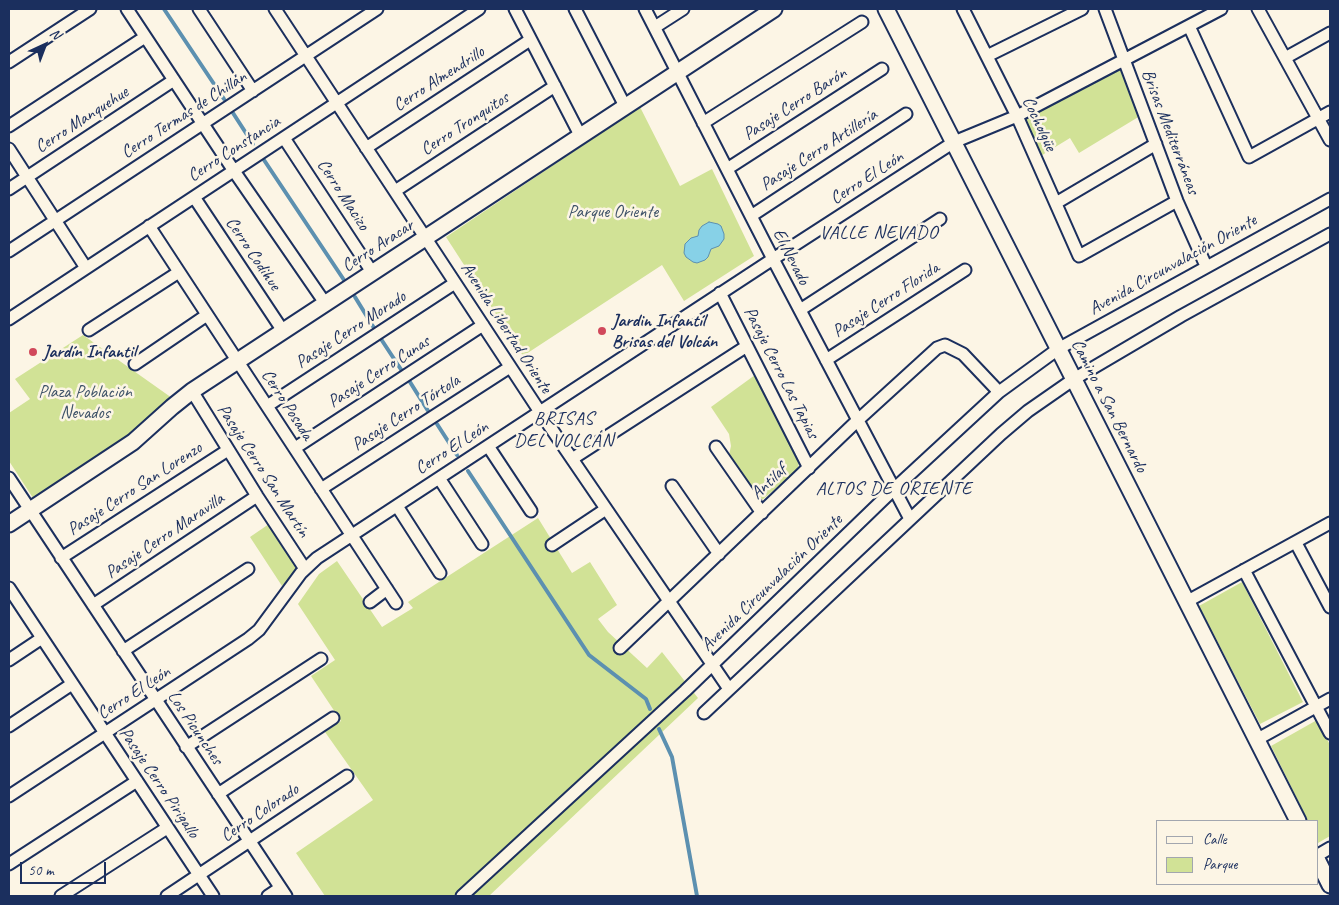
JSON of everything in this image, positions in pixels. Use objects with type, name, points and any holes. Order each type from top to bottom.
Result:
[{"type":"street","points":[[9,62],[90,9]]},
{"type":"street","points":[[127,9],[324,303]]},
{"type":"street","points":[[199,9],[252,91]]},
{"type":"street","name":"Cerro Termas de Chillán","points":[[9,251],[378,9]]},
{"type":"street","name":"Cerro Constancia","points":[[9,319],[479,9]]},
{"type":"street","points":[[514,9],[580,135]]},
{"type":"street","points":[[575,9],[625,106]]},
{"type":"street","name":"El Nevado","points":[[645,9],[773,259],[910,519]]},
{"type":"street","points":[[654,27],[683,9]]},
{"type":"street","name":"Cerro Aracar","points":[[9,524],[133,442],[172,406],[192,391],[774,9]]},
{"type":"street","name":"Camino a San Bernardo","points":[[886,9],[1297,820]]},
{"type":"street","name":"Cocholgüe","points":[[963,9],[1017,116],[1079,256],[1178,201]]},
{"type":"street","points":[[987,56],[1082,9]]},
{"type":"street","name":"Brisas Mediterráneas","points":[[1105,9],[1178,201],[1206,266]]},
{"type":"street","name":"Cerro El León","points":[[9,796],[248,639],[259,630],[305,568],[317,558],[773,259],[954,142],[1017,116],[1221,9]]},
{"type":"street","points":[[1258,9],[1330,140]]},
{"type":"street","name":"Avenida Libertad Oriente","points":[[277,10],[510,367],[729,689]]},
{"type":"street","points":[[704,123],[862,22]]},
{"type":"street","points":[[1189,26],[1250,157],[1330,112]]},
{"type":"street","points":[[1285,58],[1330,33]]},
{"type":"street","points":[[9,126],[146,37]]},
{"type":"street","name":"Cerro Almendrillo","points":[[366,148],[530,40]]},
{"type":"street","name":"Pasaje Cerro Barón","points":[[727,168],[882,69]]},
{"type":"street","name":"Cerro Manquehue","points":[[9,189],[174,80]]},
{"type":"street","name":"Cerro Tronquitos","points":[[395,191],[555,86]]},
{"type":"street","name":"Pasaje Cerro Artillería","points":[[751,216],[906,114]]},
{"type":"street","name":"Cerro Macizo","points":[[284,138],[372,272]]},
{"type":"street","points":[[1056,203],[1156,144]]},
{"type":"street","points":[[9,149],[86,268]]},
{"type":"street","name":"Cerro Codihue","points":[[194,197],[283,331]]},
{"type":"street","name":"Avenida Circunvalación Oriente","points":[[462,896],[712,665],[894,489],[999,392],[1058,349],[1330,199]]},
{"type":"street","points":[[800,310],[940,219]]},
{"type":"street","name":"Cerro Posada","points":[[149,226],[396,603]]},
{"type":"street","points":[[704,713],[1000,434],[1028,411],[1074,379],[1180,316],[1330,234]]},
{"type":"street","name":"Pasaje Cerro Florida","points":[[826,360],[965,270]]},
{"type":"street","points":[[89,330],[179,272]]},
{"type":"street","name":"Pasaje Cerro Morado","points":[[267,406],[455,283]]},
{"type":"street","name":"Pasaje Cerro Las Tapias","points":[[720,294],[809,468]]},
{"type":"street","points":[[135,364],[208,315]]},
{"type":"street","name":"Pasaje Cerro Cunas","points":[[295,448],[483,325]]},
{"type":"street","name":"Antilaf","points":[[620,648],[858,420],[938,348],[945,345],[963,354],[999,392]]},
{"type":"street","points":[[572,460],[747,346]]},
{"type":"street","name":"Pasaje Cerro Tórtola","points":[[321,489],[510,367]]},
{"type":"street","name":"Pasaje Cerro San Martín","points":[[192,391],[257,496],[305,568]]},
{"type":"street","points":[[488,446],[531,511]]},
{"type":"street","points":[[716,447],[762,513]]},
{"type":"street","name":"Pasaje Cerro San Lorenzo","points":[[61,558],[228,450]]},
{"type":"street","name":"Los Picunches","points":[[9,478],[283,892]]},
{"type":"street","points":[[439,478],[482,544]]},
{"type":"street","points":[[672,486],[719,554]]},
{"type":"street","name":"Pasaje Cerro Maravilla","points":[[93,605],[257,496]]},
{"type":"street","points":[[397,506],[440,572]]},
{"type":"street","points":[[552,545],[606,509]]},
{"type":"street","points":[[1186,602],[1330,523]]},
{"type":"street","points":[[1296,543],[1330,607]]},
{"type":"street","points":[[123,651],[248,569]]},
{"type":"street","points":[[1244,570],[1330,734]]},
{"type":"street","points":[[370,602],[388,589]]},
{"type":"street","name":"Pasaje Cerro Pirigallo","points":[[10,591],[213,896]]},
{"type":"street","points":[[9,660],[42,638]]},
{"type":"street","points":[[186,747],[321,659]]},
{"type":"street","points":[[9,726],[72,684]]},
{"type":"street","points":[[1256,740],[1330,699]]},
{"type":"street","points":[[218,794],[333,718]]},
{"type":"street","name":"Cerro Colorado","points":[[167,896],[347,776]]},
{"type":"street","points":[[9,864],[136,781]]},
{"type":"street","points":[[61,896],[168,828]]},
{"type":"street","points":[[1319,854],[1330,848]]},
{"type":"street","points":[[1319,863],[1330,885]]},
{"type":"street","points":[[268,896],[283,892]]},
{"type":"green space","points":[[1121,65],[1140,116],[1079,153],[1070,138],[1039,157],[1022,119]]},
{"type":"green space","name":"Parque Oriente","points":[[640,107],[680,186],[712,169],[754,256],[684,301],[662,265],[523,356],[446,237]]},
{"type":"green space","name":"Plaza Población Nevados","points":[[83,335],[172,398],[127,439],[33,498],[9,461],[9,413],[30,399],[15,379]]},
{"type":"green space","points":[[755,375],[799,458],[798,470],[762,500],[729,455],[731,446],[729,434],[711,407]]},
{"type":"green space","points":[[538,518],[572,573],[590,562],[617,605],[598,619],[608,632],[647,668],[662,652],[698,698],[489,896],[325,896],[296,853],[373,800],[325,732],[341,721],[311,676],[335,660],[298,604],[319,574],[337,561],[382,627],[413,608],[408,602]]},
{"type":"green space","points":[[269,524],[298,568],[282,586],[250,537]]},
{"type":"green space","points":[[1242,582],[1303,702],[1260,724],[1199,606]]},
{"type":"green space","points":[[1317,720],[1330,745],[1330,836],[1319,842],[1319,820],[1308,820],[1271,746]]},
{"type":"water","points":[[709,222],[721,226],[724,239],[719,246],[711,249],[705,260],[697,263],[693,262],[684,253],[685,244],[691,238],[698,236],[702,226]]},
{"type":"waterway","points":[[164,9],[224,99]]},
{"type":"waterway","points":[[233,113],[253,144]]},
{"type":"waterway","points":[[264,160],[344,280]]},
{"type":"waterway","points":[[355,297],[374,328]]},
{"type":"waterway","points":[[381,339],[402,371]]},
{"type":"waterway","points":[[410,382],[430,414]]},
{"type":"waterway","points":[[437,424],[457,455]]},
{"type":"waterway","points":[[468,471],[589,655],[646,699],[650,709]]},
{"type":"waterway","points":[[659,729],[672,757],[697,896]]},
{"type":"place","name":"Jardin Infantíl Brisas del Volcán","points":[[602,331]]},
{"type":"place","name":"Jardín Infantil","points":[[33,352]]},
{"type":"district","name":"VALLE NEVADO","points":[[879,233]]},
{"type":"district","name":"BRISAS DEL VOLCÁN","points":[[564,430]]},
{"type":"district","name":"ALTOS DE ORIENTE","points":[[894,489]]}]
